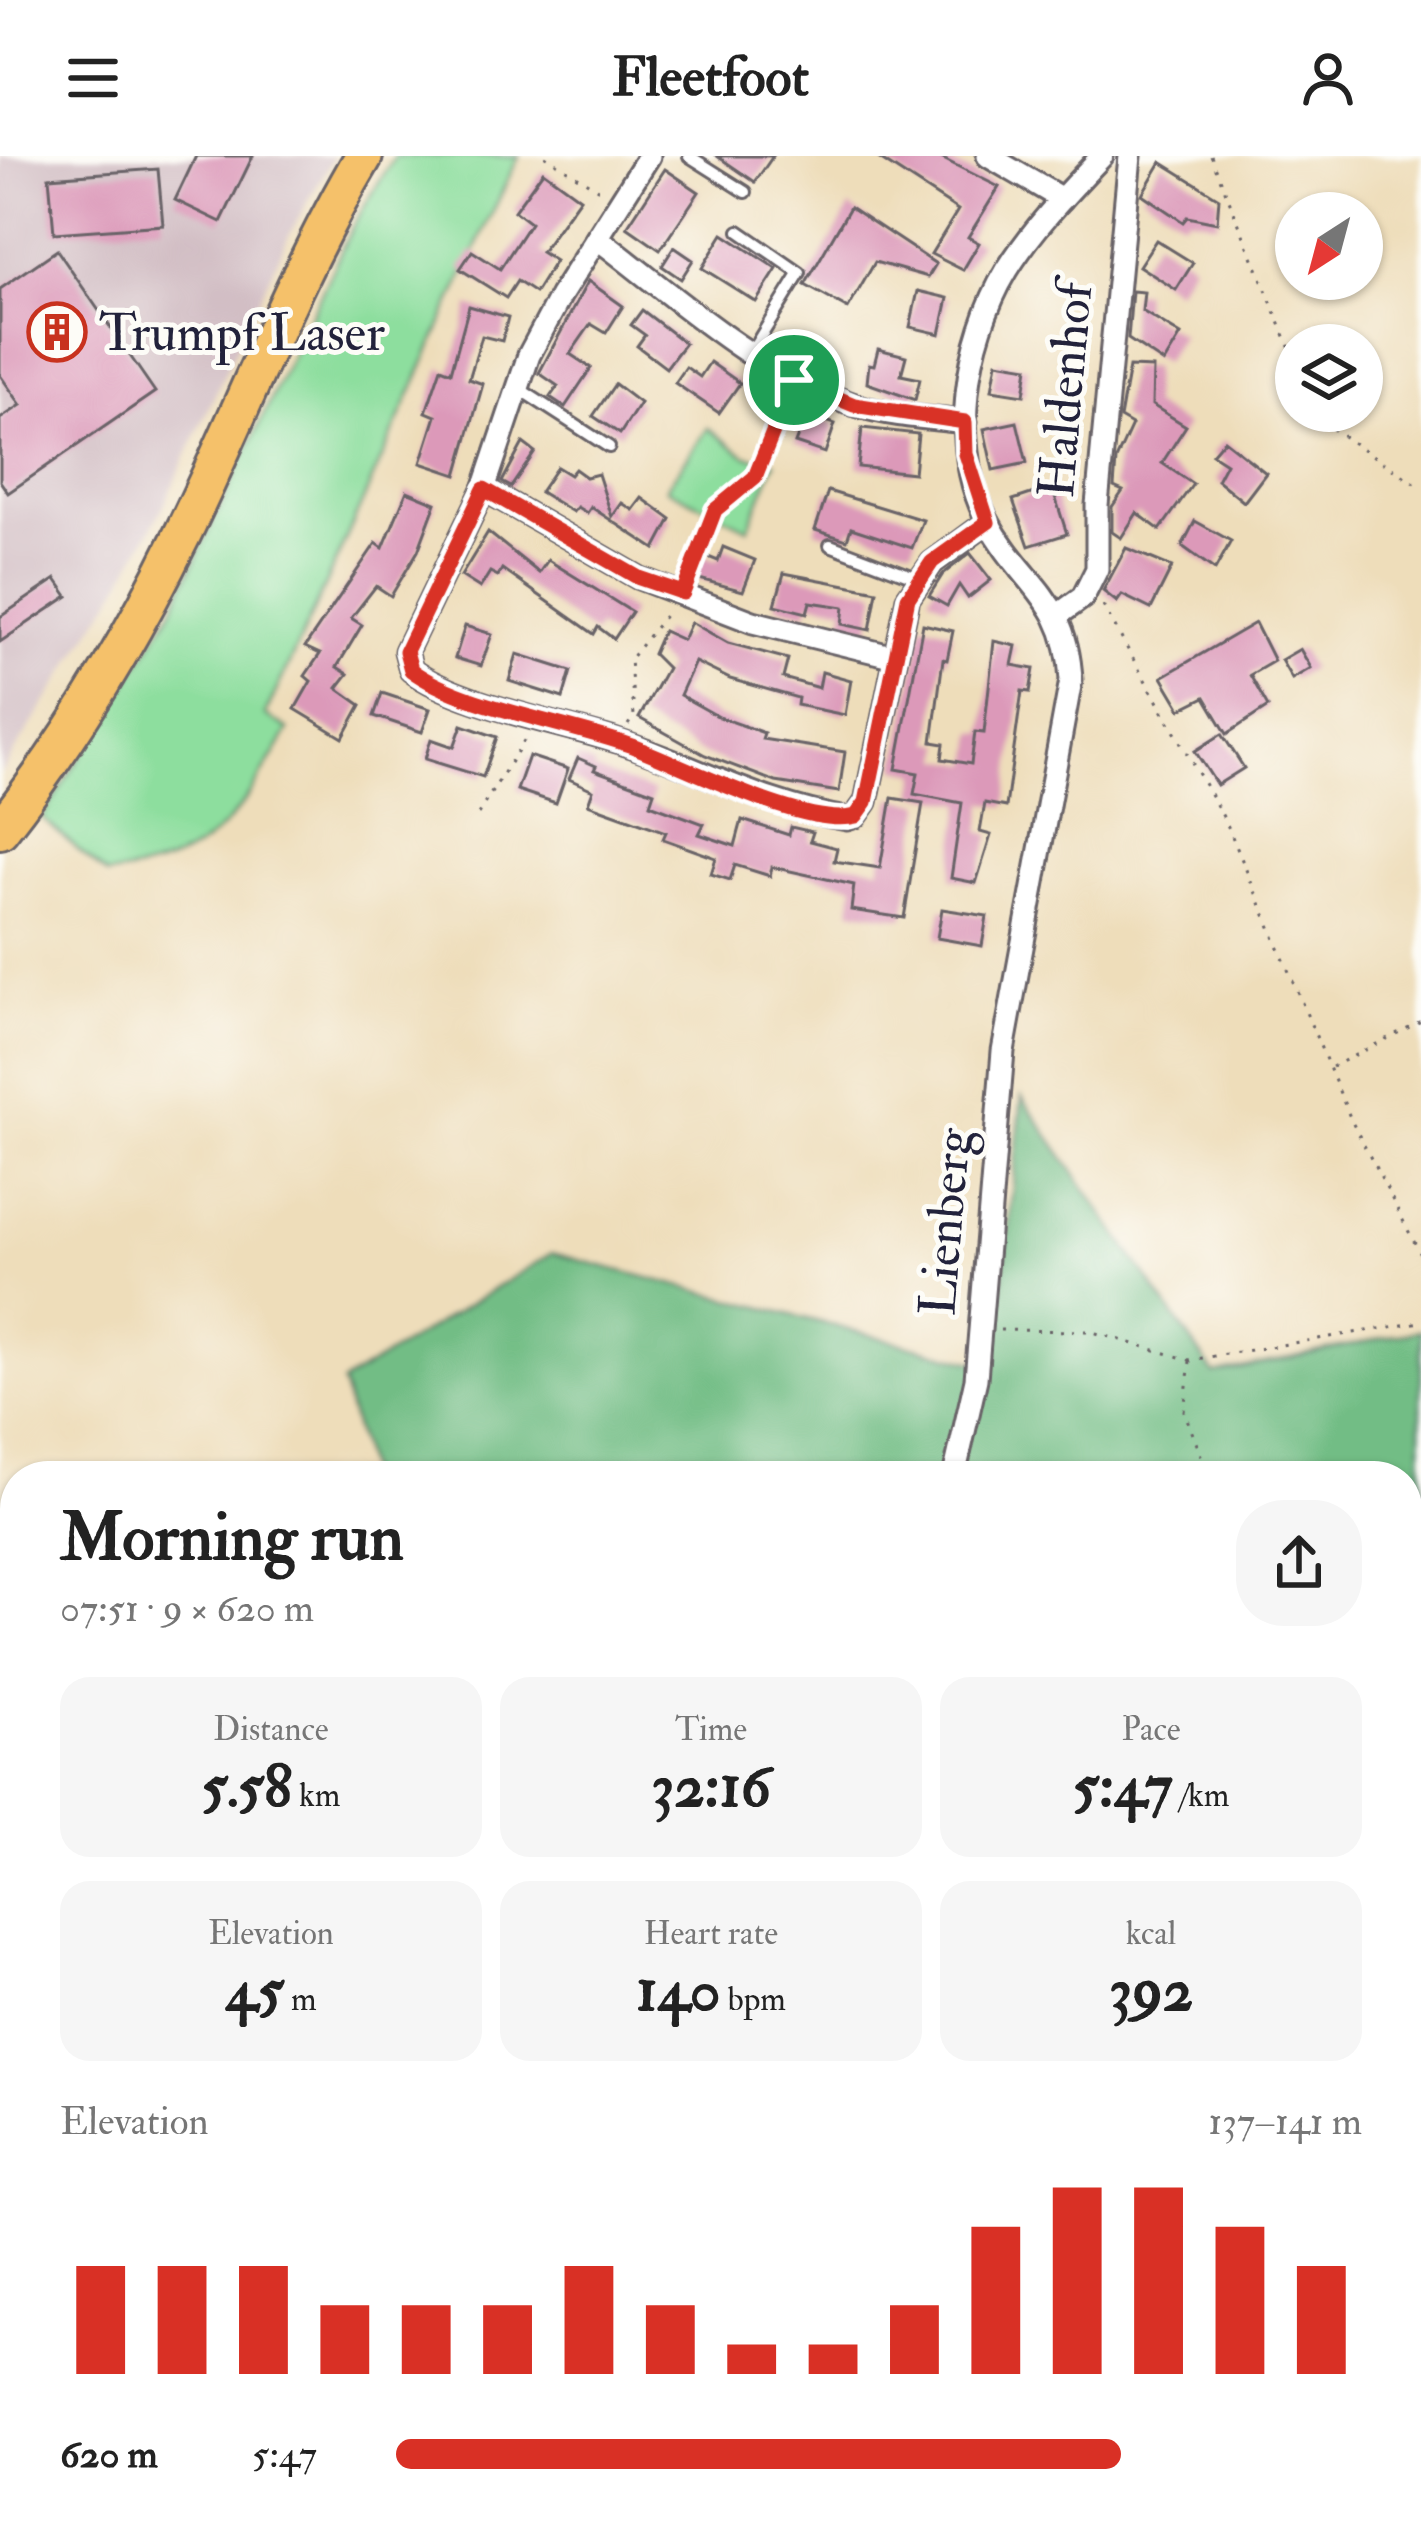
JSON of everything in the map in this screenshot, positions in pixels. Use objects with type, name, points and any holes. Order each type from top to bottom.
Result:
[{"type":"main road","points":[[0,830],[80,721],[133,630],[183,533],[312,245],[364,156]]},
{"type":"street","points":[[649,156],[561,295],[518,388],[484,489],[405,658],[411,670],[427,680],[619,742],[775,803],[826,816],[856,816],[866,802],[895,657],[917,578],[988,522]]},
{"type":"street","points":[[988,156],[1062,199]]},
{"type":"street","points":[[1090,588],[1058,614],[988,522],[970,470],[965,422],[988,312],[1027,240],[1102,156]]},
{"type":"street","name":"Haldenhof","points":[[1090,588],[1097,569],[1099,482],[1130,156]]},
{"type":"street","points":[[597,238],[750,354],[794,380],[854,405],[965,422]]},
{"type":"street","points":[[484,489],[639,578],[753,622],[895,657]]},
{"type":"street","name":"Lienberg","points":[[957,1461],[976,1379],[1003,1051],[1071,680],[1068,638],[1058,614]]},
{"type":"lane","points":[[689,156],[746,192]]},
{"type":"lane","points":[[739,231],[800,274],[750,354]]},
{"type":"lane","points":[[518,388],[609,447]]},
{"type":"lane","points":[[830,545],[917,578]]},
{"type":"path","points":[[544,156],[620,203]]},
{"type":"path","points":[[1211,156],[1280,324]]},
{"type":"path","points":[[619,742],[634,716],[630,659],[683,593],[715,510],[755,477],[794,380]]},
{"type":"path","points":[[1337,432],[1421,487]]},
{"type":"path","points":[[1090,588],[1124,634],[1226,822],[1352,1122],[1421,1255]]},
{"type":"path","points":[[478,814],[538,718]]},
{"type":"path","points":[[1331,1068],[1421,1021]]},
{"type":"path","points":[[981,1330],[1089,1331],[1190,1360],[1421,1322]]},
{"type":"path","points":[[1190,1360],[1184,1411],[1203,1461]]},
{"type":"shaded area","points":[[0,156],[334,156],[288,237],[162,509],[114,596],[0,775]]},
{"type":"green space","points":[[395,156],[519,156],[265,715],[289,730],[237,810],[199,847],[174,860],[107,875],[42,818],[170,614],[352,227]]},
{"type":"green space","points":[[708,428],[746,456],[775,462],[748,528],[666,488]]},
{"type":"green space","points":[[1022,1097],[1214,1374],[1421,1330],[1421,1461],[364,1461],[342,1383],[552,1253],[994,1367]]},
{"type":"building","points":[[196,156],[253,156],[221,222],[175,200]]},
{"type":"building","points":[[717,156],[773,156],[755,182]]},
{"type":"building","points":[[875,156],[937,156],[999,187],[968,237],[979,243],[963,270],[931,254],[958,210]]},
{"type":"building","points":[[1161,162],[1219,198],[1217,223],[1187,217],[1183,222],[1142,194]]},
{"type":"building","points":[[158,169],[163,225],[54,233],[49,177]]},
{"type":"building","points":[[665,169],[699,192],[660,250],[627,227]]},
{"type":"building","points":[[543,171],[580,198],[541,252],[555,261],[535,293],[517,281],[506,298],[460,269],[472,251],[500,269],[530,223],[514,211]]},
{"type":"building","points":[[850,207],[936,264],[928,277],[875,262],[848,309],[805,285]]},
{"type":"building","points":[[723,234],[777,269],[756,302],[702,268]]},
{"type":"building","points":[[1156,240],[1193,263],[1176,290],[1139,266]]},
{"type":"building","points":[[674,247],[693,260],[681,279],[662,266]]},
{"type":"building","name":"Trumpf Laser","points":[[57,250],[155,392],[8,493],[0,481],[0,419],[21,405],[0,375],[0,289]]},
{"type":"building","points":[[588,281],[623,306],[606,333],[591,324],[570,354],[591,368],[565,407],[550,397],[558,386],[539,373]]},
{"type":"building","points":[[918,291],[948,298],[940,334],[910,327]]},
{"type":"building","points":[[1132,291],[1144,292],[1142,311],[1181,335],[1164,363],[1128,339]]},
{"type":"building","points":[[469,306],[508,317],[502,341],[482,336],[469,379],[483,384],[457,475],[421,463],[436,416],[426,412],[441,368],[451,372]]},
{"type":"building","points":[[642,310],[685,343],[666,368],[637,346],[645,335],[631,325]]},
{"type":"building","points":[[878,349],[906,356],[901,375],[920,379],[915,400],[867,383],[869,364],[874,365]]},
{"type":"building","points":[[710,362],[740,383],[719,413],[675,383],[686,367],[700,377]]},
{"type":"building","points":[[997,362],[1028,367],[1024,395],[992,390]]},
{"type":"building","points":[[1129,367],[1153,368],[1152,405],[1186,426],[1162,463],[1193,484],[1160,530],[1137,513],[1121,538],[1112,532],[1112,507],[1123,491],[1114,487],[1116,460],[1132,425],[1120,418]]},
{"type":"building","points":[[615,384],[640,403],[620,434],[593,416]]},
{"type":"building","points":[[806,414],[835,424],[825,453],[795,443]]},
{"type":"building","points":[[1017,422],[1027,463],[993,470],[984,429]]},
{"type":"building","points":[[862,428],[918,434],[914,473],[858,467]]},
{"type":"building","points":[[1224,440],[1266,473],[1244,502],[1217,480],[1226,463],[1212,454]]},
{"type":"building","points":[[523,443],[535,452],[511,487],[502,482]]},
{"type":"building","points":[[557,467],[570,475],[575,469],[586,477],[598,474],[612,517],[622,503],[633,510],[642,498],[671,519],[655,549],[591,507],[587,513],[577,507],[573,512],[540,492]]},
{"type":"building","points":[[1052,487],[1067,534],[1029,546],[1013,500]]},
{"type":"building","points":[[407,491],[436,503],[418,551],[391,596],[376,586],[351,618],[362,625],[337,667],[348,674],[337,688],[361,705],[343,738],[295,709],[311,681],[305,676],[320,654],[305,647],[376,543],[383,548]]},
{"type":"building","points":[[828,491],[923,520],[912,548],[851,528],[847,540],[815,530]]},
{"type":"building","points":[[1195,521],[1231,541],[1215,570],[1182,546]]},
{"type":"building","points":[[488,532],[539,573],[548,560],[632,612],[614,639],[598,627],[594,634],[502,569],[498,576],[490,572],[480,588],[461,576]]},
{"type":"building","points":[[723,547],[755,560],[743,591],[692,577],[701,554],[718,561]]},
{"type":"building","points":[[1126,548],[1172,567],[1151,609],[1122,595],[1117,602],[1103,591]]},
{"type":"building","points":[[970,553],[991,580],[968,598],[959,585],[947,606],[929,596],[943,574]]},
{"type":"building","points":[[784,573],[877,591],[870,630],[842,624],[844,607],[810,602],[807,613],[775,605]]},
{"type":"building","points":[[56,579],[68,596],[0,642],[0,617]]},
{"type":"building","points":[[691,622],[728,643],[788,659],[783,678],[819,688],[822,672],[851,680],[845,715],[797,705],[798,698],[730,679],[695,662],[680,695],[719,717],[764,733],[762,739],[845,752],[839,792],[776,782],[705,755],[639,718],[667,668],[653,654],[663,631],[683,640]]},
{"type":"building","points":[[1255,623],[1274,661],[1250,675],[1268,707],[1227,734],[1205,697],[1181,709],[1162,677]]},
{"type":"building","points":[[923,624],[953,631],[947,660],[943,659],[932,742],[944,744],[942,759],[971,764],[975,732],[984,733],[994,641],[1016,646],[1012,665],[1034,669],[1030,692],[1022,691],[1006,807],[985,803],[980,832],[991,835],[976,883],[951,878],[962,803],[914,794],[918,773],[896,769]]},
{"type":"building","points":[[465,626],[492,634],[481,666],[455,658]]},
{"type":"building","points":[[1300,649],[1311,668],[1292,679],[1281,660]]},
{"type":"building","points":[[517,654],[571,671],[563,698],[509,681]]},
{"type":"building","points":[[382,693],[430,709],[422,732],[374,716]]},
{"type":"building","points":[[462,725],[497,737],[483,777],[425,759],[431,739],[454,747]]},
{"type":"building","points":[[1222,734],[1244,768],[1217,785],[1195,751]]},
{"type":"building","points":[[529,756],[568,769],[556,803],[517,790]]},
{"type":"building","points":[[578,758],[596,766],[594,770],[654,792],[650,804],[704,824],[699,834],[735,846],[742,820],[789,835],[791,827],[813,832],[810,841],[837,848],[834,861],[880,868],[892,798],[923,803],[904,918],[851,910],[854,885],[772,867],[770,876],[735,865],[730,880],[711,874],[716,858],[663,839],[666,832],[588,804],[593,790],[569,779]]},
{"type":"building","points":[[942,909],[987,916],[982,946],[937,938]]},
{"type":"place","name":"Trumpf Laser","points":[[57,332]]},
{"type":"route","points":[[794,380],[854,405],[965,422],[966,454],[988,522],[932,562],[917,578],[908,598],[866,802],[856,816],[826,816],[775,803],[626,743],[457,691],[411,670],[406,651],[484,489],[639,578],[683,593],[715,510],[755,477],[794,380]]}]
